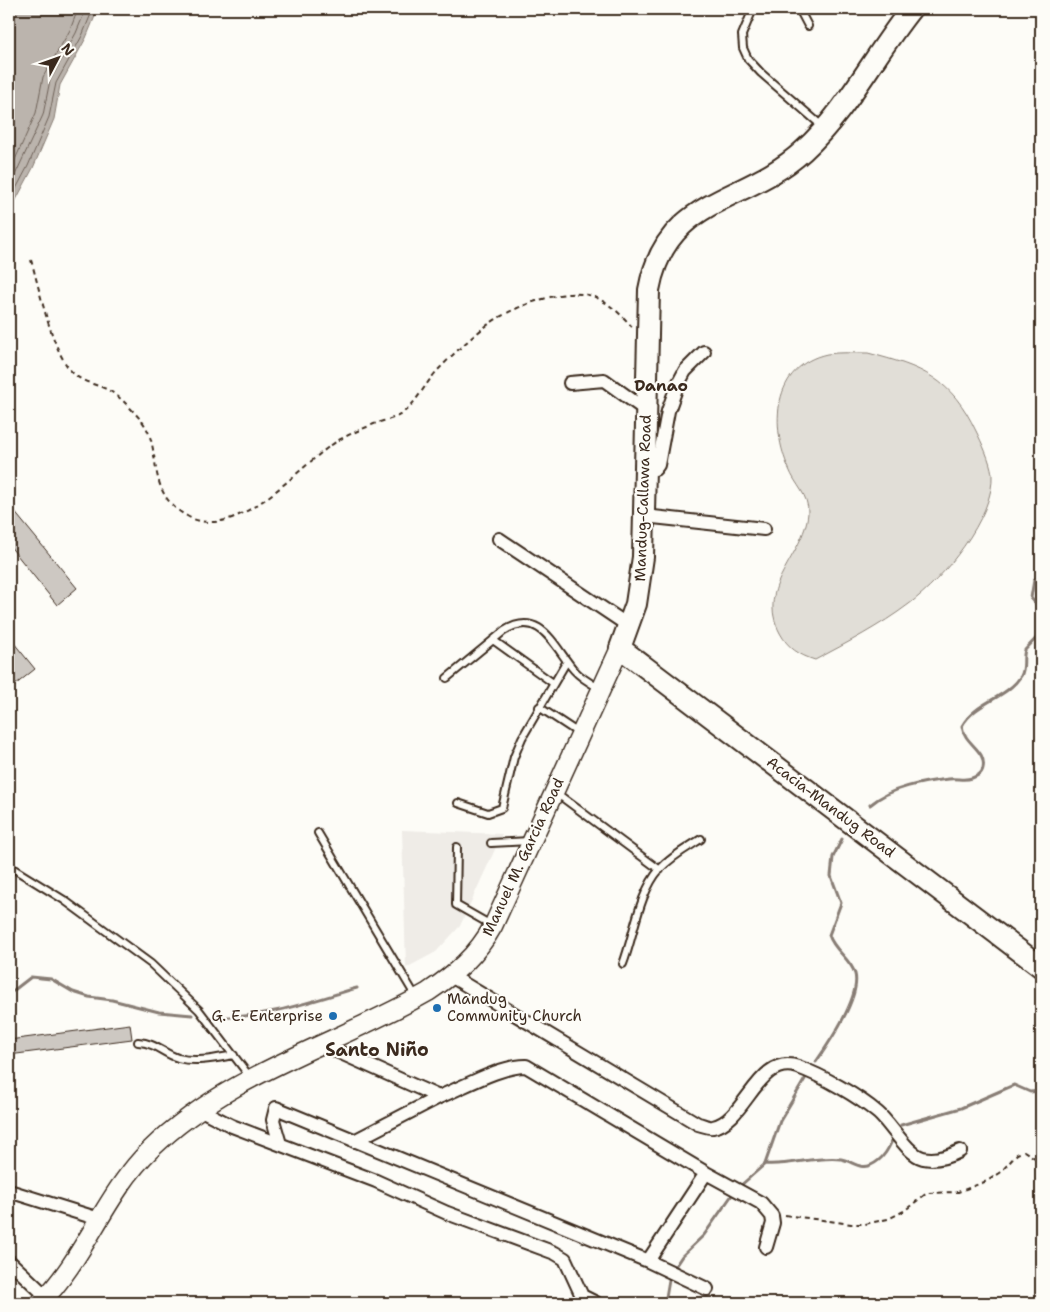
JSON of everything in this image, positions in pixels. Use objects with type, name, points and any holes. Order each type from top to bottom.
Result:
[{"type":"main road","name":"Mandug-Callawa Road","points":[[620,648],[629,626],[640,585],[646,471],[649,290],[659,254],[671,236],[699,211],[782,167],[803,151],[824,127],[911,9]]},
{"type":"main road","name":"Manuel M. Garcia Road","points":[[44,1300],[144,1156],[169,1132],[199,1109],[251,1079],[416,998],[451,976],[474,954],[493,926],[620,648]]},
{"type":"main road","name":"Acacia-Mandug Road","points":[[620,648],[1041,967]]},
{"type":"street","points":[[646,471],[655,469],[658,465],[668,410],[680,378],[704,352]]},
{"type":"street","points":[[570,383],[594,379],[604,380],[640,406],[647,407]]},
{"type":"street","points":[[644,516],[764,529]]},
{"type":"street","points":[[499,539],[629,626]]},
{"type":"street","points":[[451,976],[698,1124],[712,1127],[724,1122],[770,1070],[784,1065],[797,1067],[811,1074],[876,1112],[891,1125],[914,1154],[922,1158],[936,1159],[948,1157],[960,1151]]},
{"type":"street","points":[[322,1044],[440,1097]]},
{"type":"street","points":[[354,1141],[440,1097],[503,1070],[516,1066],[526,1066],[706,1173],[761,1203],[772,1216],[773,1223],[766,1247]]},
{"type":"street","points":[[280,1144],[273,1120],[276,1108],[648,1260],[707,1289]]},
{"type":"street","points":[[199,1109],[232,1126],[376,1181],[447,1213],[555,1252],[565,1259],[582,1296],[596,1303]]},
{"type":"street","points":[[648,1260],[706,1173]]},
{"type":"street","points":[[9,1191],[99,1219]]},
{"type":"street","points":[[9,1261],[44,1300]]},
{"type":"lane","points":[[753,9],[742,35],[743,48],[748,59],[761,73],[824,127]]},
{"type":"lane","points":[[799,9],[808,26]]},
{"type":"lane","points":[[447,678],[514,625],[525,623],[533,625],[544,632],[559,648],[566,661],[582,678],[601,689]]},
{"type":"lane","points":[[493,640],[553,683]]},
{"type":"lane","points":[[458,803],[488,813],[502,808],[514,757],[539,707],[566,661]]},
{"type":"lane","points":[[539,707],[580,734]]},
{"type":"lane","points":[[554,791],[660,870]]},
{"type":"lane","points":[[318,833],[416,998]]},
{"type":"lane","points":[[623,964],[645,893],[660,870],[670,860],[701,839]]},
{"type":"lane","points":[[490,843],[532,840]]},
{"type":"lane","points":[[456,847],[456,905],[493,926]]},
{"type":"lane","points":[[9,866],[31,877],[151,964],[200,1010],[251,1079]]},
{"type":"lane","points":[[138,1042],[154,1045],[178,1058],[208,1059],[234,1055]]},
{"type":"path","points":[[32,260],[48,320],[62,357],[76,376],[111,392],[143,422],[151,439],[159,484],[174,505],[186,516],[210,522],[241,515],[268,498],[324,449],[347,436],[401,415],[412,404],[438,370],[497,318],[525,305],[575,293],[598,298],[629,323],[648,346]]},
{"type":"path","points":[[772,1216],[789,1214],[865,1224],[888,1219],[904,1211],[927,1193],[958,1192],[972,1188],[1000,1173],[1017,1154],[1024,1151],[1041,1162]]},
{"type":"shaded area","points":[[868,353],[904,364],[933,377],[956,398],[976,431],[988,457],[992,474],[991,491],[976,528],[951,564],[936,580],[898,612],[851,641],[815,660],[804,656],[790,647],[780,633],[774,616],[773,601],[777,586],[805,529],[808,513],[806,501],[792,475],[783,452],[779,435],[778,417],[780,400],[786,385],[795,371],[809,361],[827,354]]},
{"type":"shaded area","points":[[402,830],[502,834],[460,926],[436,952],[406,968]]},
{"type":"water","points":[[9,9],[98,9],[86,38],[60,85],[54,119],[33,168],[9,213]]},
{"type":"building","points":[[9,505],[77,588],[57,605],[9,545]]},
{"type":"building","points":[[9,637],[35,669],[15,685],[9,677]]},
{"type":"building","points":[[130,1024],[132,1039],[9,1055],[9,1040]]},
{"type":"waterway","points":[[1041,575],[1034,580],[1031,598],[1041,610]]},
{"type":"waterway","points":[[870,805],[878,799],[908,786],[949,779],[969,779],[980,773],[983,768],[982,756],[967,738],[962,726],[975,711],[1015,684],[1022,673],[1025,650],[1041,633]]},
{"type":"waterway","points":[[816,1062],[843,1020],[856,984],[853,969],[831,941],[829,935],[841,903],[831,876],[833,857],[842,839]]},
{"type":"waterway","points":[[9,994],[31,977],[51,979],[73,992],[89,997],[112,1000],[159,1012],[192,1015]]},
{"type":"waterway","points":[[213,1017],[249,1016],[268,1013],[357,988]]},
{"type":"waterway","points":[[739,1187],[765,1164],[780,1121],[805,1079]]},
{"type":"waterway","points":[[901,1125],[961,1108],[1014,1085],[1030,1092],[1041,1091]]},
{"type":"waterway","points":[[765,1164],[784,1164],[831,1158],[845,1160],[860,1166],[867,1166],[876,1163],[883,1156],[894,1136]]},
{"type":"waterway","points":[[674,1268],[682,1256],[704,1235],[732,1195]]},
{"type":"waterway","points":[[665,1303],[669,1280]]},
{"type":"place","name":"Mandug Community Church","points":[[437,1008]]},
{"type":"place","name":"G. E. Enterprise","points":[[333,1016]]},
{"type":"district","name":"Danao","points":[[661,385]]},
{"type":"district","name":"Santo Niño","points":[[377,1050]]}]
